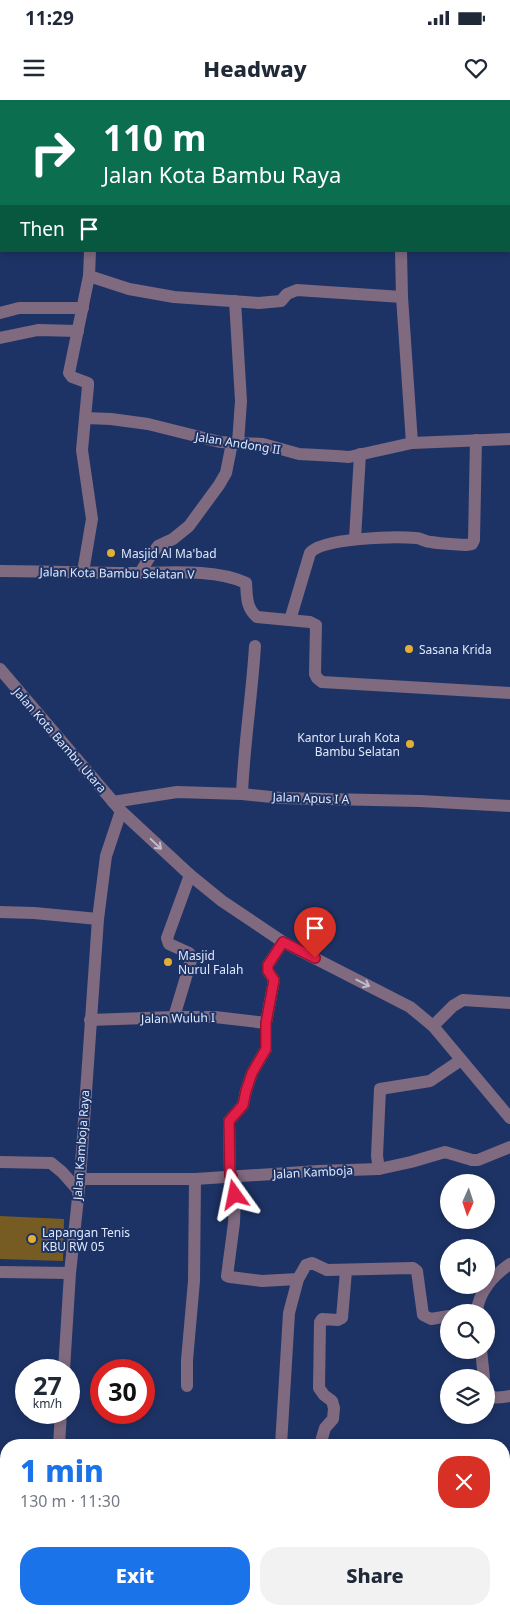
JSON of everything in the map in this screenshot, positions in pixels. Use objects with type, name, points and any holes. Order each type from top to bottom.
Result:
[{"type":"street","points":[[83,572],[92,519],[82,459],[88,383],[71,376],[69,373],[89,276],[90,252]]},
{"type":"street","points":[[401,252],[402,297],[412,443]]},
{"type":"street","points":[[89,276],[129,289],[174,297],[259,302],[281,301],[287,294],[297,290],[402,297]]},
{"type":"street","points":[[140,573],[148,558],[158,546],[173,539],[190,526],[226,473],[234,443],[241,401],[235,300]]},
{"type":"street","points":[[0,314],[19,308],[83,308]]},
{"type":"street","points":[[0,338],[38,330],[78,331]]},
{"type":"street","name":"Jalan Andong II","points":[[85,418],[148,424],[204,439],[263,444],[300,454],[349,457],[412,443],[510,439]]},
{"type":"street","points":[[290,620],[310,553],[317,546],[355,539],[419,538],[431,542],[472,544],[474,540],[476,440]]},
{"type":"street","points":[[355,539],[360,454]]},
{"type":"street","name":"Jalan Kota Bambu Selatan V","points":[[0,571],[184,572],[236,578],[246,583],[248,606],[257,617],[310,622],[316,625],[315,674],[322,682],[510,693]]},
{"type":"street","points":[[242,794],[244,750],[254,671],[255,646]]},
{"type":"street","name":"Jalan Kota Bambu Utara","points":[[0,669],[117,806],[190,875],[222,902],[283,942],[410,1008],[433,1026],[510,1118]]},
{"type":"street","name":"Jalan Apus I A","points":[[117,806],[177,792],[242,794],[281,798],[510,806]]},
{"type":"street","name":"Jalan Kamboja Raya","points":[[65,1359],[98,919],[106,856],[117,806]]},
{"type":"street","points":[[174,1017],[192,957],[189,953],[169,944],[167,938],[190,875]]},
{"type":"street","points":[[0,912],[98,919]]},
{"type":"street","points":[[283,942],[268,965],[268,971],[274,980],[266,1023],[266,1049],[252,1073],[243,1105],[229,1121],[231,1176],[235,1195],[234,1223],[227,1276],[262,1281],[298,1279]]},
{"type":"street","points":[[433,1026],[453,1006],[463,1000],[510,1003]]},
{"type":"street","name":"Jalan Wuluh I","points":[[90,1020],[215,1017],[266,1023]]},
{"type":"street","points":[[378,1169],[380,1089],[430,1081],[462,1060]]},
{"type":"street","name":"Jalan Kamboja","points":[[79,1185],[378,1169],[445,1152],[478,1160],[510,1147]]},
{"type":"street","points":[[0,1162],[51,1163],[79,1185]]},
{"type":"street","points":[[187,1386],[187,1360],[194,1281],[195,1179]]},
{"type":"street","points":[[281,1439],[290,1313],[298,1279],[308,1263],[326,1270],[346,1271],[413,1268],[417,1271],[423,1315],[430,1319],[440,1317]]},
{"type":"street","points":[[478,1304],[483,1292],[498,1273],[510,1264]]},
{"type":"street","points":[[322,1439],[325,1428],[333,1419],[334,1408],[332,1401],[319,1388],[320,1322],[322,1319],[338,1320],[342,1318],[346,1271]]},
{"type":"street","points":[[0,1272],[70,1273]]},
{"type":"street","points":[[495,1398],[510,1396]]},
{"type":"street","points":[[59,1439],[60,1424]]},
{"type":"shaded area","name":"Lapangan Tenis KBU RW 05","points":[[0,1216],[64,1219],[63,1261],[0,1259]]},
{"type":"place","name":"Masjid Al Ma'bad","points":[[111,553]]},
{"type":"place","name":"Sasana Krida","points":[[409,649]]},
{"type":"place","name":"Kantor Lurah Kota Bambu Selatan","points":[[410,744]]},
{"type":"place","name":"Masjid Nurul Falah","points":[[168,962]]},
{"type":"place","name":"Lapangan Tenis KBU RW 05","points":[[32,1239]]},
{"type":"route","points":[[235,1195],[232,1176],[230,1176],[229,1121],[243,1105],[252,1073],[266,1049],[266,1023],[274,980],[268,971],[268,965],[283,942],[315,958]]}]
